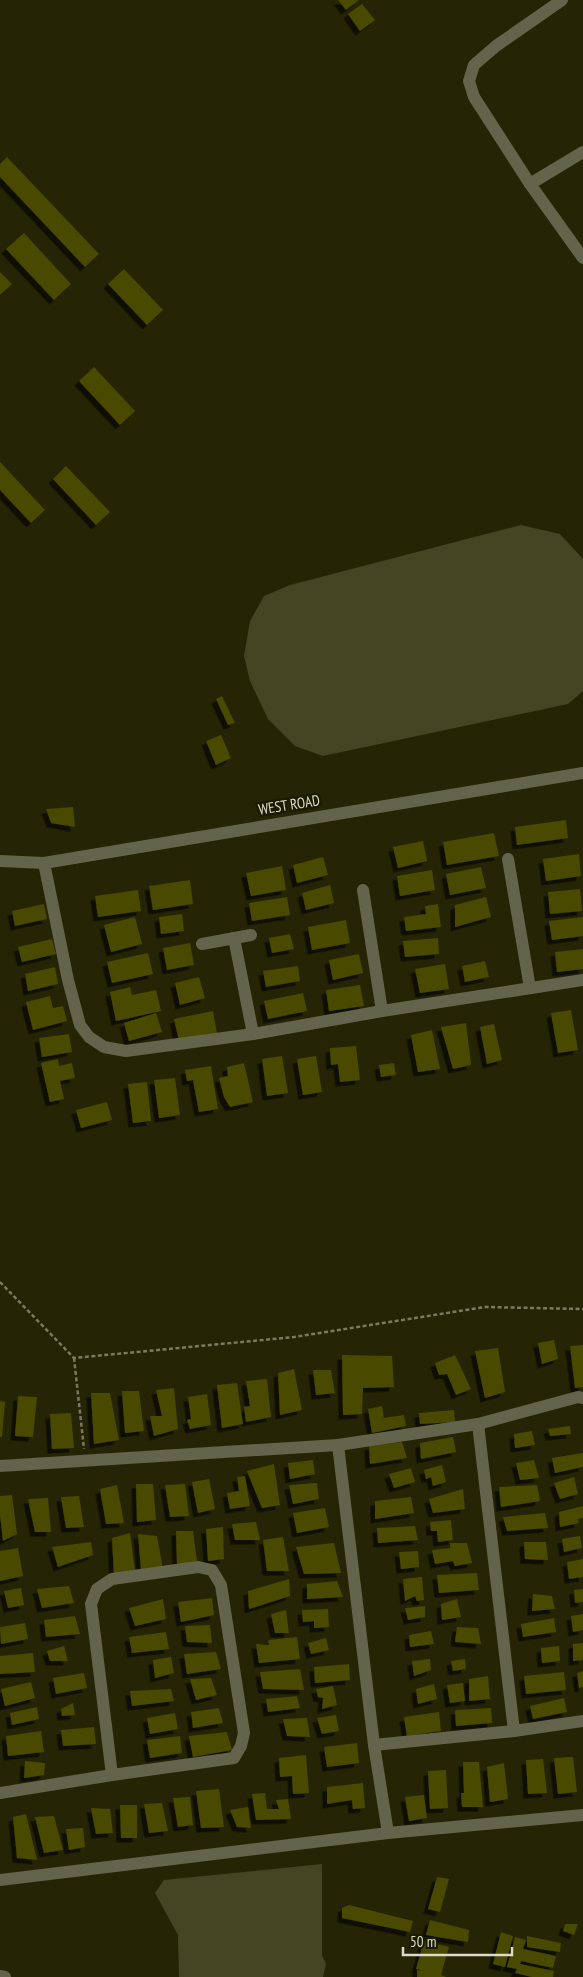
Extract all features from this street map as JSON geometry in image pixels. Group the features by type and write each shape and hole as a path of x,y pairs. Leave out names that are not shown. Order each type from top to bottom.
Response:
{"street":[{"path":"562,0 485,56 474,66 469,81 474,98 530,184 583,258"},
{"path":"530,184 583,152"},
{"name":"WEST ROAD","path":"0,861 44,862 583,773"},
{"path":"508,859 530,988"},
{"path":"44,862 68,980 80,1025 89,1037 104,1047 126,1051 253,1034 382,1010 583,980"},
{"path":"363,890 382,1010"},
{"path":"202,944 251,935"},
{"path":"234,938 253,1034"},
{"path":"0,1466 338,1445 478,1424 578,1397 583,1398"},
{"path":"478,1424 514,1731"},
{"path":"338,1445 374,1746 388,1833"},
{"path":"0,1793 234,1758 241,1746 244,1733 221,1585 212,1570 198,1567 112,1580 97,1589 91,1604 112,1775"},
{"path":"374,1746 514,1731 583,1720"},
{"path":"0,1880 388,1833 583,1815"},
{"path":"0,1976 5,1977"}],"path":[{"path":"0,1282 74,1358 85,1460"},
{"path":"74,1358 294,1337 485,1307 583,1309"}],"shaded area":[{"path":"521,525 560,534 583,559 583,691 568,704 323,756 295,746 268,719 250,681 244,656 250,621 264,596 290,585"},
{"path":"322,1864 322,1955 326,1964 323,1977 179,1977 178,1935 155,1893 164,1880"}],"building":[{"path":"338,0 359,0 346,10"},
{"path":"362,4 375,20 360,31 348,14"},
{"path":"7,157 99,254 85,267 0,177 0,164"},
{"path":"24,233 71,284 54,300 6,249"},
{"path":"124,269 163,310 147,325 108,284"},
{"path":"0,272 12,284 0,295"},
{"path":"94,367 135,411 120,425 79,381"},
{"path":"0,462 45,510 31,523 0,490"},
{"path":"66,466 110,512 96,525 53,479"},
{"path":"222,696 235,723 228,725 216,699"},
{"path":"221,735 231,758 216,765 206,741"},
{"path":"73,807 75,827 51,823 46,809"},
{"path":"566,820 568,838 517,845 515,827"},
{"path":"494,833 499,856 447,865 443,842"},
{"path":"423,841 427,861 398,868 393,847"},
{"path":"579,854 581,876 546,881 543,859"},
{"path":"323,857 328,875 297,883 293,865"},
{"path":"282,866 286,890 251,896 246,873"},
{"path":"481,867 486,888 450,895 446,874"},
{"path":"432,870 435,890 400,896 397,876"},
{"path":"190,880 193,904 153,910 149,886"},
{"path":"330,885 334,903 306,910 302,893"},
{"path":"580,889 582,911 550,914 548,892"},
{"path":"138,890 141,911 98,917 95,896"},
{"path":"287,897 290,915 252,921 249,903"},
{"path":"486,897 491,917 455,927 455,905"},
{"path":"44,904 47,919 15,926 12,911"},
{"path":"438,904 441,927 406,931 404,917 426,914 425,906"},
{"path":"182,914 184,931 161,934 159,917"},
{"path":"135,917 142,944 111,952 104,925"},
{"path":"583,917 583,936 552,940 549,921"},
{"path":"346,920 350,943 312,950 308,927"},
{"path":"290,934 294,949 272,953 269,938"},
{"path":"438,938 439,954 405,957 403,941"},
{"path":"52,939 56,954 22,962 18,947"},
{"path":"190,943 194,965 167,970 163,948"},
{"path":"583,949 583,969 557,972 555,952"},
{"path":"148,953 153,974 112,983 107,962"},
{"path":"359,954 363,973 333,980 329,960"},
{"path":"485,961 489,977 465,982 462,966"},
{"path":"445,964 449,989 420,993 415,969"},
{"path":"298,966 300,981 266,987 263,971"},
{"path":"55,967 58,984 28,991 25,974"},
{"path":"199,977 205,998 180,1005 175,983"},
{"path":"360,985 364,1006 329,1011 326,990"},
{"path":"130,987 132,995 156,990 161,1011 116,1021 110,992"},
{"path":"303,993 307,1011 268,1019 264,1001"},
{"path":"50,996 53,1008 63,1006 67,1021 33,1030 26,1002"},
{"path":"571,1010 578,1050 558,1053 551,1013"},
{"path":"213,1011 217,1033 179,1041 174,1019"},
{"path":"156,1013 162,1032 129,1041 124,1023"},
{"path":"466,1023 471,1065 453,1069 441,1027"},
{"path":"494,1024 502,1060 487,1064 480,1027"},
{"path":"432,1030 440,1069 418,1072 411,1035"},
{"path":"69,1034 72,1052 42,1057 39,1038"},
{"path":"356,1046 360,1080 340,1082 338,1064 331,1065 330,1048"},
{"path":"282,1056 288,1093 267,1096 262,1059"},
{"path":"316,1056 322,1092 303,1095 297,1059"},
{"path":"58,1059 59,1066 72,1063 75,1078 60,1081 64,1099 50,1102 41,1063"},
{"path":"244,1063 253,1102 230,1107 224,1097 219,1078 228,1076 227,1067"},
{"path":"394,1063 396,1075 381,1077 379,1065"},
{"path":"211,1066 218,1109 199,1112 193,1080 187,1081 185,1070"},
{"path":"175,1078 180,1115 159,1118 154,1080"},
{"path":"147,1082 151,1121 133,1123 128,1084"},
{"path":"107,1102 112,1120 81,1128 76,1110"},
{"path":"554,1340 558,1359 542,1364 538,1343"},
{"path":"583,1345 583,1387 575,1388 570,1346"},
{"path":"498,1348 505,1392 485,1398 475,1351"},
{"path":"342,1355 392,1356 394,1387 363,1388 362,1414 343,1415"},
{"path":"455,1355 471,1389 456,1395 447,1374 439,1375 435,1363"},
{"path":"294,1369 302,1410 280,1415 278,1373"},
{"path":"313,1370 331,1370 335,1393 316,1395"},
{"path":"267,1379 271,1417 246,1422 244,1407 250,1406 246,1381"},
{"path":"237,1383 243,1424 222,1428 217,1385"},
{"path":"174,1388 178,1429 154,1436 150,1416 162,1416 156,1390"},
{"path":"122,1391 139,1391 144,1431 125,1433"},
{"path":"91,1393 110,1393 119,1440 94,1444"},
{"path":"207,1394 211,1425 190,1429 187,1420 191,1419 188,1397"},
{"path":"18,1396 37,1397 33,1437 15,1436"},
{"path":"0,1401 5,1402 2,1437 0,1437"},
{"path":"382,1406 384,1418 404,1415 406,1426 372,1433 368,1409"},
{"path":"454,1410 455,1422 420,1424 419,1413"},
{"path":"71,1413 74,1448 52,1449 50,1414"},
{"path":"570,1426 571,1434 550,1436 548,1429"},
{"path":"532,1431 535,1445 515,1448 514,1434"},
{"path":"453,1437 456,1452 421,1459 420,1443"},
{"path":"402,1442 407,1458 370,1464 369,1446"},
{"path":"583,1453 583,1467 555,1473 552,1458"},
{"path":"313,1460 315,1474 290,1479 288,1463"},
{"path":"534,1460 539,1478 520,1480 516,1463"},
{"path":"274,1464 280,1505 262,1508 247,1471"},
{"path":"442,1465 446,1482 433,1486 431,1477 426,1479 424,1470"},
{"path":"411,1468 415,1482 394,1488 389,1474"},
{"path":"245,1476 250,1506 230,1509 227,1493 239,1491 237,1477"},
{"path":"574,1477 578,1494 560,1499 554,1483"},
{"path":"209,1479 215,1509 198,1513 192,1482"},
{"path":"317,1483 319,1499 293,1504 289,1485"},
{"path":"136,1484 153,1484 156,1520 137,1522"},
{"path":"185,1484 189,1516 170,1517 165,1485"},
{"path":"117,1485 124,1523 106,1524 100,1489"},
{"path":"537,1485 540,1501 501,1507 499,1487"},
{"path":"463,1489 465,1509 433,1513 429,1499"},
{"path":"12,1495 17,1534 3,1541 0,1496"},
{"path":"79,1496 84,1527 66,1528 61,1497"},
{"path":"411,1497 414,1513 375,1519 375,1501"},
{"path":"48,1498 51,1532 35,1532 28,1499"},
{"path":"583,1506 583,1518 578,1519 579,1523 560,1527 559,1512"},
{"path":"325,1508 329,1527 297,1533 293,1513"},
{"path":"545,1513 548,1528 507,1531 503,1517"},
{"path":"451,1520 453,1540 438,1542 437,1531 431,1531 430,1522"},
{"path":"256,1522 260,1540 235,1540 232,1524"},
{"path":"415,1526 418,1540 378,1543 377,1528"},
{"path":"223,1527 224,1559 208,1561 206,1529"},
{"path":"176,1531 193,1531 197,1561 177,1565"},
{"path":"130,1533 135,1570 114,1576 112,1538"},
{"path":"138,1534 157,1536 163,1569 141,1570"},
{"path":"580,1536 582,1548 564,1552 562,1539"},
{"path":"283,1537 289,1571 267,1571 263,1540"},
{"path":"91,1542 93,1555 58,1567 52,1547"},
{"path":"524,1542 546,1542 548,1560 525,1559"},
{"path":"334,1543 341,1573 304,1574 296,1547"},
{"path":"450,1543 467,1543 472,1563 455,1566 453,1561 435,1564 432,1550 450,1548"},
{"path":"18,1548 23,1576 0,1581 0,1551"},
{"path":"418,1551 419,1567 401,1569 399,1552"},
{"path":"583,1559 583,1577 569,1579 567,1562"},
{"path":"477,1573 479,1590 439,1593 437,1575"},
{"path":"422,1577 424,1600 417,1601 415,1596 405,1601 403,1579"},
{"path":"289,1579 290,1596 249,1609 248,1591"},
{"path":"337,1581 343,1597 307,1599 307,1584"},
{"path":"69,1586 74,1603 42,1608 37,1589"},
{"path":"21,1588 24,1605 8,1608 4,1591"},
{"path":"583,1589 583,1602 575,1603 574,1590"},
{"path":"533,1594 552,1596 555,1609 532,1611"},
{"path":"212,1598 214,1615 181,1622 178,1602"},
{"path":"163,1599 166,1619 135,1626 129,1608"},
{"path":"457,1599 461,1617 442,1620 441,1604"},
{"path":"425,1606 425,1617 408,1620 405,1608"},
{"path":"328,1609 329,1627 314,1628 314,1621 303,1622 302,1610"},
{"path":"286,1610 289,1633 275,1633 271,1614"},
{"path":"583,1614 583,1630 573,1632 571,1616"},
{"path":"75,1616 80,1634 46,1637 44,1620"},
{"path":"554,1618 556,1632 523,1637 521,1624"},
{"path":"25,1623 28,1639 1,1644 0,1627"},
{"path":"210,1625 212,1643 187,1642 185,1626"},
{"path":"457,1627 478,1628 481,1644 455,1642"},
{"path":"431,1631 434,1644 410,1647 409,1635"},
{"path":"166,1632 169,1649 132,1653 129,1637"},
{"path":"297,1637 300,1659 259,1663 256,1644 269,1645 268,1640"},
{"path":"326,1638 329,1650 311,1654 308,1643"},
{"path":"583,1643 583,1660 573,1661 573,1644"},
{"path":"64,1646 68,1661 50,1661 47,1651"},
{"path":"559,1646 560,1661 542,1663 541,1648"},
{"path":"216,1652 221,1669 187,1674 184,1654"},
{"path":"33,1653 35,1672 0,1674 0,1656"},
{"path":"171,1657 174,1673 155,1678 153,1660"},
{"path":"430,1659 431,1670 414,1676 412,1661"},
{"path":"465,1659 466,1669 453,1671 451,1661"},
{"path":"349,1664 350,1680 315,1683 314,1667"},
{"path":"300,1669 304,1690 263,1689 260,1672"},
{"path":"583,1671 583,1687 579,1688 577,1673"},
{"path":"564,1672 566,1690 526,1694 524,1676"},
{"path":"84,1673 87,1688 56,1694 53,1678"},
{"path":"488,1676 490,1699 469,1701 469,1679"},
{"path":"211,1678 217,1695 196,1700 190,1679"},
{"path":"31,1682 35,1698 5,1706 1,1689"},
{"path":"463,1683 465,1701 450,1703 447,1685"},
{"path":"434,1684 437,1699 418,1704 416,1689"},
{"path":"333,1686 337,1705 322,1709 323,1698 318,1697 316,1689"},
{"path":"171,1689 174,1701 132,1706 130,1691"},
{"path":"297,1696 300,1708 268,1712 266,1699"},
{"path":"564,1698 567,1712 533,1719 530,1706"},
{"path":"73,1703 75,1715 62,1716 61,1709"},
{"path":"37,1707 39,1719 12,1725 10,1713"},
{"path":"219,1708 223,1723 193,1728 191,1712"},
{"path":"491,1708 492,1723 456,1726 455,1710"},
{"path":"439,1712 441,1731 407,1736 404,1717"},
{"path":"175,1713 178,1729 150,1734 147,1718"},
{"path":"336,1715 339,1731 322,1734 317,1718"},
{"path":"307,1718 310,1737 287,1736 283,1719"},
{"path":"94,1727 96,1744 63,1746 61,1730"},
{"path":"41,1731 44,1752 8,1756 6,1736"},
{"path":"227,1732 232,1750 193,1757 189,1736"},
{"path":"180,1736 182,1753 150,1758 147,1740"},
{"path":"357,1743 359,1763 327,1767 324,1747"},
{"path":"306,1755 309,1793 293,1794 292,1776 280,1777 279,1758"},
{"path":"573,1757 577,1792 558,1794 554,1758"},
{"path":"543,1759 547,1793 528,1794 526,1760"},
{"path":"25,1761 45,1763 44,1775 24,1778"},
{"path":"463,1762 479,1762 483,1807 462,1807 461,1793 464,1793"},
{"path":"504,1763 508,1799 490,1802 487,1767"},
{"path":"446,1770 448,1808 430,1809 428,1771"},
{"path":"363,1783 365,1808 353,1809 352,1800 327,1804 327,1787"},
{"path":"219,1789 224,1827 201,1828 196,1791"},
{"path":"265,1793 267,1809 279,1809 276,1800 288,1799 291,1819 256,1820 252,1794"},
{"path":"424,1795 427,1818 409,1821 405,1797"},
{"path":"190,1797 193,1825 178,1827 173,1798"},
{"path":"162,1803 168,1831 149,1833 144,1804"},
{"path":"120,1805 137,1805 137,1838 121,1838"},
{"path":"248,1807 251,1828 237,1827 230,1810"},
{"path":"91,1808 110,1809 113,1833 96,1834"},
{"path":"26,1814 37,1860 17,1858 13,1817"},
{"path":"54,1816 63,1850 44,1853 35,1817"},
{"path":"83,1828 85,1847 69,1850 66,1829"},
{"path":"437,1877 449,1879 440,1912 428,1909"},
{"path":"349,1905 413,1921 410,1932 342,1918 342,1908"},
{"path":"430,1920 469,1930 468,1942 426,1935"},
{"path":"565,1924 578,1924 574,1935 563,1931"},
{"path":"501,1932 513,1936 505,1967 493,1964"},
{"path":"527,1936 561,1943 560,1952 527,1947"},
{"path":"515,1937 526,1940 523,1949 556,1956 553,1968 521,1961 520,1964 554,1971 553,1977 532,1977 515,1973 517,1969 507,1967"},
{"path":"424,1941 449,1947 441,1975 446,1977 417,1977 417,1970 425,1971 416,1969"}]}
